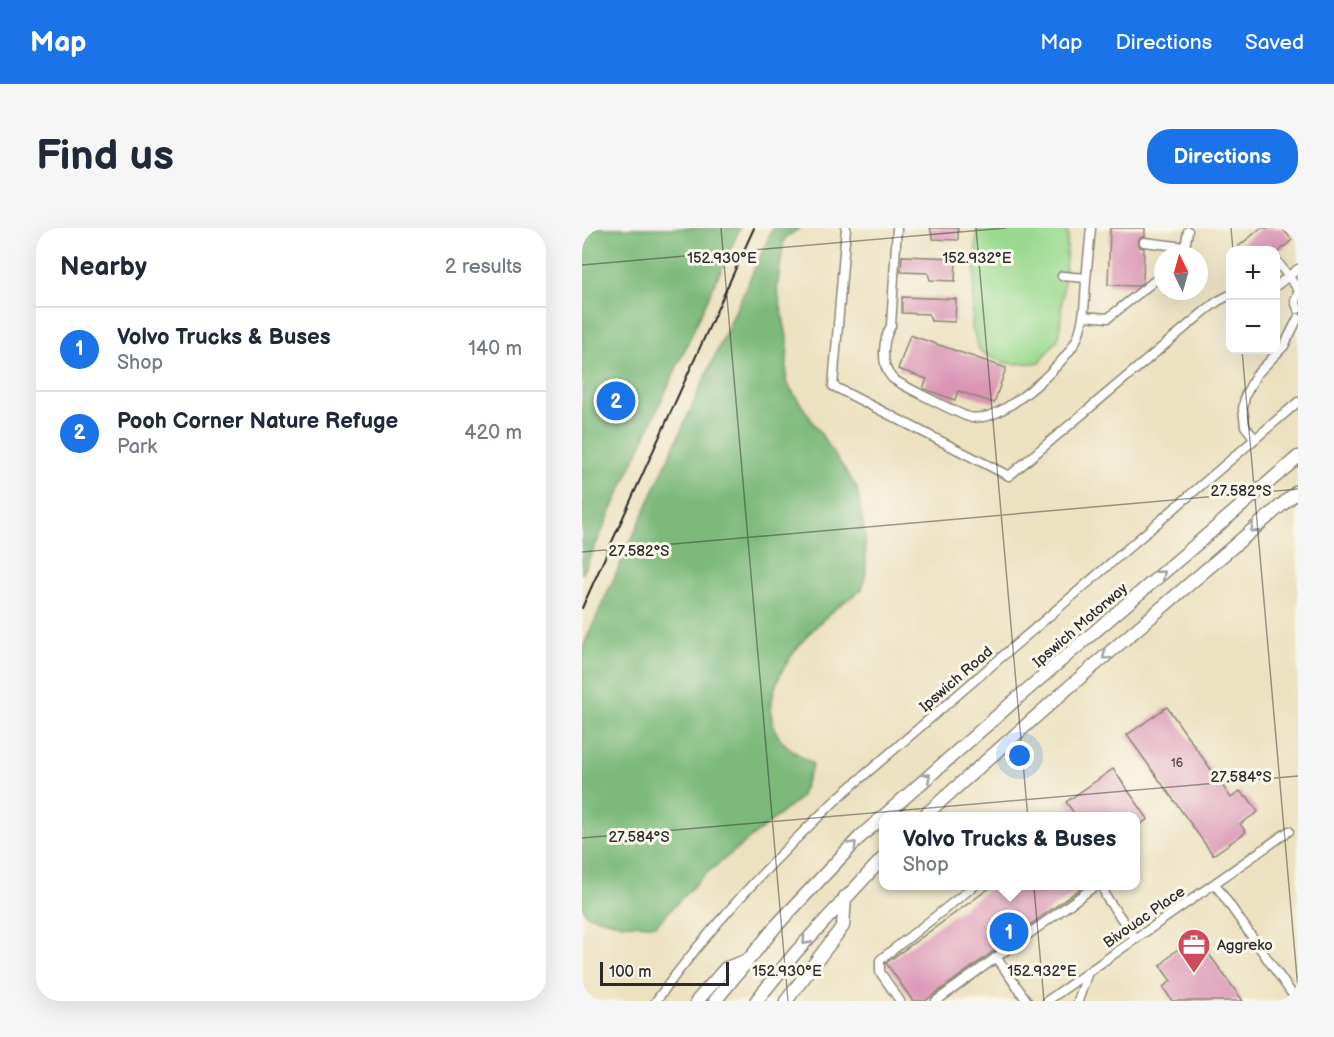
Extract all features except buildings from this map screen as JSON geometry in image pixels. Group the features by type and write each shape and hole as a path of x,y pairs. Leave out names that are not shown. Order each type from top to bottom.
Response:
{"highway":[{"name":"Ipswich Motorway","path":"889,812 1298,457"},
{"path":"928,812 1068,688 1298,491"},
{"name":"Ipswich Motorway","path":"715,1001 747,960 823,875 879,822"},
{"path":"756,1001 845,897 879,862"},
{"path":"786,1001 843,926 845,897"},
{"path":"697,1001 726,968 747,960"}],"street":[{"path":"846,228 833,386 1009,476 1206,310 1226,297"},
{"path":"897,228 891,326 886,334 884,349 886,363 892,378 970,417 986,417 999,413 1066,357 1078,338 1083,316 1091,228"},
{"path":"1184,246 1188,231"},
{"path":"1144,242 1161,246"},
{"path":"1280,266 1298,291 1295,302 1298,309"},
{"path":"1280,282 1298,268"},
{"path":"1062,276 1086,278 1086,280"},
{"path":"1083,316 1108,318 1154,281"},
{"path":"1255,439 1245,426 1243,409 1245,396 1256,375 1284,346 1298,318"},
{"name":"Ipswich Road","path":"656,1001 727,911 798,836 840,796 1298,402"},
{"name":"Bivouac Place","path":"1047,1001 1289,831"},
{"path":"1215,884 1297,1001"},
{"path":"900,1001 879,972 880,960 968,890"},
{"path":"936,1001 1088,890"},
{"path":"1104,890 1106,897 1136,939"},
{"path":"996,957 1028,1001"},
{"path":"1078,1001 1088,972"}],"green space":[{"path":"582,228 740,228 582,575"},
{"path":"773,228 800,228 784,239 777,288 788,342 786,382 857,488 865,536 866,572 862,590 846,600 812,631 783,670 774,690 771,711 778,736 797,754 813,764 800,798 701,878 656,925 623,924 587,915 582,906 582,649"},
{"path":"977,228 1066,228 1068,235 1059,337 1040,362 1008,363 980,351 972,327"}],"railway":[{"path":"582,608 754,228"}],"place":[{"name":"Pooh Corner Nature Refuge","path":"616,401"},
{"name":"Volvo Trucks & Buses","path":"1009,932"},
{"name":"Aggreko","path":"1194,974"}]}
